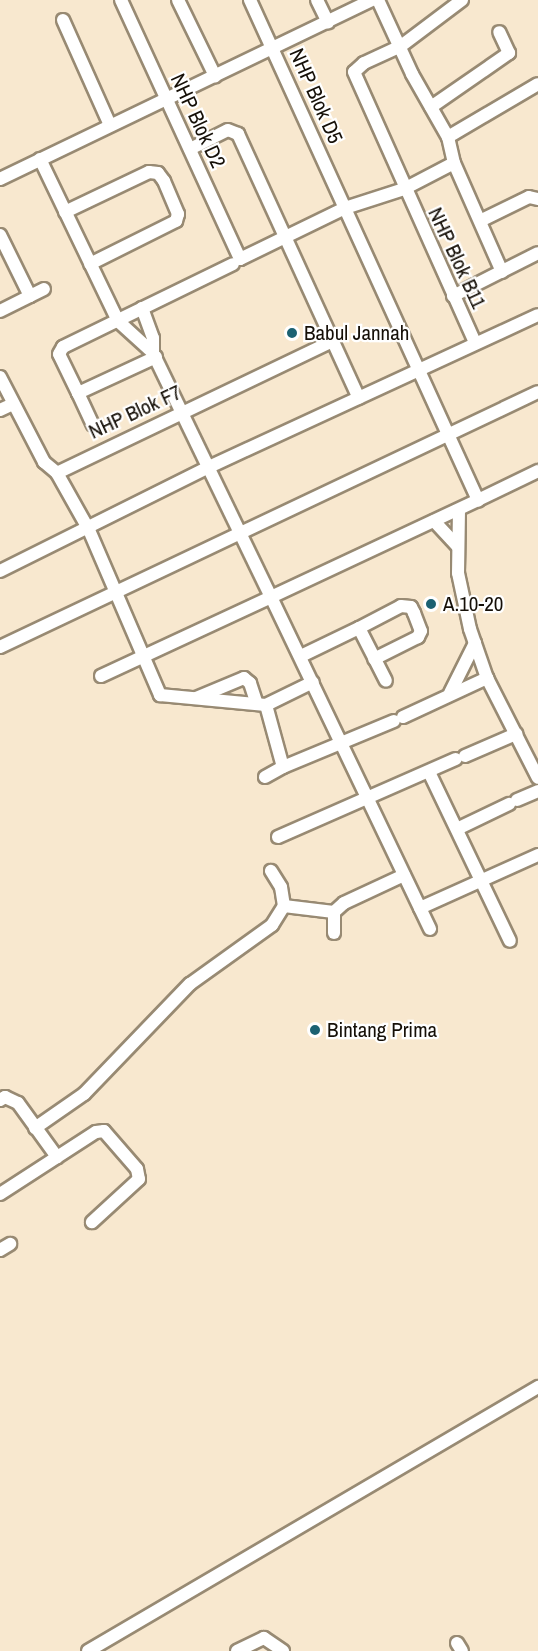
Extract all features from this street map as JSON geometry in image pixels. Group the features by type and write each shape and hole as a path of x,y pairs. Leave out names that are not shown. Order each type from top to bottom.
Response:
{"street":[{"name":"NHP Blok D2","path":"121,0 190,149 236,261"},
{"path":"178,0 215,76"},
{"name":"NHP Blok D5","path":"250,0 274,48 345,208"},
{"name":"NHP Blok D5","path":"317,0 328,23"},
{"path":"0,179 372,0"},
{"path":"378,0 448,137 454,163 482,220 502,272"},
{"path":"400,46 462,0"},
{"path":"63,20 110,125"},
{"path":"431,107 509,53 499,32"},
{"name":"NHP Blok B11","path":"400,46 358,67 354,72 404,189 475,343"},
{"path":"448,137 538,84"},
{"path":"190,149 228,130 238,135 359,398"},
{"path":"40,159 118,321 155,355 184,411 238,534 301,656 430,929"},
{"path":"93,425 60,360 59,351 345,208 404,189 454,163"},
{"path":"65,212 149,172 158,173 164,181 178,214 176,221 90,264"},
{"path":"482,220 537,199"},
{"path":"345,208 478,500"},
{"path":"0,235 30,296"},
{"path":"453,296 538,253"},
{"path":"0,311 44,289"},
{"path":"142,308 155,345 155,355"},
{"path":"0,571 89,530 209,468 538,315"},
{"name":"NHP Blok F7","path":"57,473 334,340"},
{"path":"78,393 155,355"},
{"path":"0,377 44,462 57,473 89,530 160,695 194,700 261,704 313,682"},
{"path":"0,647 538,392"},
{"path":"0,410 13,404"},
{"path":"101,676 538,471"},
{"path":"459,510 458,573 475,643 487,678 538,778"},
{"path":"434,521 457,546"},
{"path":"301,656 401,606 411,607 421,631 418,637 374,659"},
{"path":"359,628 386,681"},
{"path":"450,693 475,643"},
{"path":"194,700 239,677 250,682 261,704 283,767"},
{"path":"265,777 283,767 343,744 487,678"},
{"path":"278,837 516,734"},
{"path":"429,772 510,941"},
{"path":"457,829 538,790"},
{"path":"420,908 538,855"},
{"path":"35,1128 84,1094 177,996 264,933 284,906 281,887 271,871"},
{"path":"334,933 334,912 344,903 404,875"},
{"path":"284,906 334,912"},
{"path":"0,1100 12,1098 57,1157"},
{"path":"0,1194 57,1157 104,1131 137,1169 137,1182 92,1222"},
{"path":"88,1651 538,1387"},
{"path":"237,1651 264,1638 284,1651"}],"place":[{"name":"Babul Jannah","path":"292,333"},
{"name":"A.10-20","path":"431,604"},
{"name":"Bintang Prima","path":"315,1030"}]}
